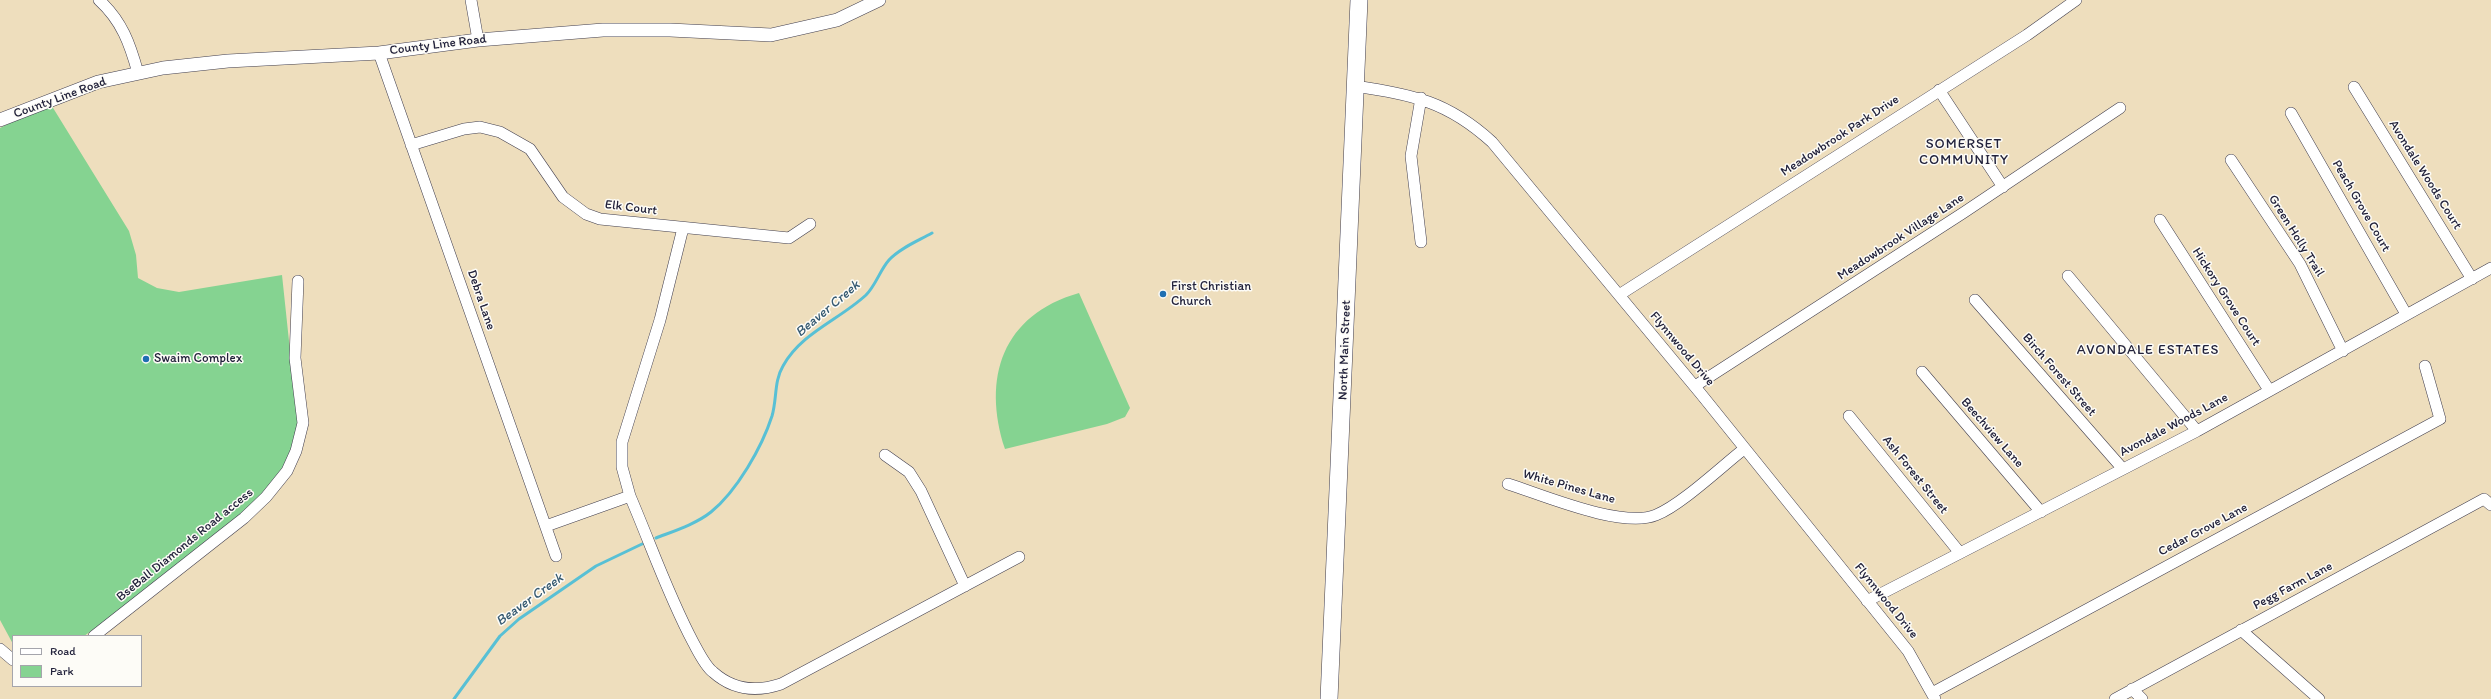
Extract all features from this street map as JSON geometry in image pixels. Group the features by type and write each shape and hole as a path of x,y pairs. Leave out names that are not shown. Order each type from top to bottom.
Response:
{"main road":[{"name":"North Main Street","path":"1329,699 1359,0"}],"street":[{"path":"99,0 112,12 124,29 138,73"},
{"path":"471,0 478,40"},
{"name":"County Line Road","path":"0,120 64,93 98,82 138,73 228,60 379,52 478,40 603,30 670,30 771,35 837,20 879,0"},
{"name":"Meadowbrook Park Drive","path":"1619,295 2027,35 2076,0"},
{"name":"Debra Lane","path":"379,52 556,556"},
{"name":"Flynnwood Drive","path":"1355,86 1421,98 1462,117 1492,142 1695,386 1744,449 1908,651 1933,696"},
{"name":"Avondale Woods Court","path":"2354,87 2472,279"},
{"path":"1939,90 2003,187"},
{"path":"1421,98 1411,156 1421,242"},
{"name":"Meadowbrook Village Lane","path":"1695,386 2003,187 2120,108"},
{"name":"Peach Grove Court","path":"2291,113 2406,314"},
{"name":"Elk Court","path":"411,145 464,129 480,127 500,132 530,149 563,197 586,214 600,219 790,238 810,224"},
{"name":"Green Holly Trail","path":"2231,160 2300,264 2343,351"},
{"name":"Hickory Grove Court","path":"2160,220 2269,390"},
{"path":"683,228 660,320 622,442 622,467 630,496 679,615 697,650 712,672 732,685 752,689 766,689 781,684 1019,557"},
{"name":"Avondale Woods Lane","path":"1867,601 2041,512 2122,468 2197,431 2491,268"},
{"path":"2068,276 2197,431"},
{"name":"BseBall Diamonds Road access","path":"95,635 244,518 266,497 287,471 296,451 303,423 295,358 298,281"},
{"name":"Birch Forest Street","path":"1975,300 2122,468"},
{"name":"Cedar Grove Lane","path":"1933,696 2440,419 2426,366"},
{"name":"Beechview Lane","path":"1922,372 2041,512"},
{"name":"Ash Forest Street","path":"1849,416 1960,553"},
{"name":"White Pines Lane","path":"1508,484 1595,512 1642,518 1667,510 1744,449"},
{"path":"885,455 909,472 921,491 965,586"},
{"path":"546,526 630,496"},
{"name":"Pegg Farm Lane","path":"2115,699 2242,630 2488,502"},
{"path":"2242,630 2319,699"},
{"path":"0,649 12,659"},
{"path":"2132,689 2142,699"}],"green space":[{"name":"Swaim Complex","path":"50,103 129,231 136,255 138,278 157,288 179,292 282,275 298,426 290,461 264,496 144,594 85,635 12,635 12,642 0,620 0,128"},
{"path":"1079,293 1130,408 1125,417 1107,424 1005,449 998,423 996,398 998,374 1004,353 1016,333 1032,317 1053,303"}],"waterway":[{"name":"Beaver Creek","path":"656,538 699,520 721,503 748,468 762,441 772,416 778,378 783,366 791,354 810,336 866,295 873,287 886,264 893,256 904,248 932,233"},
{"name":"Beaver Creek","path":"454,699 500,636 519,619 596,566 642,544"}],"place":[{"name":"First Christian Church","path":"1163,294"},
{"name":"Swaim Complex","path":"146,359"}],"district":[{"name":"SOMERSET COMMUNITY","path":"1964,152"},
{"name":"AVONDALE ESTATES","path":"2148,350"}]}
